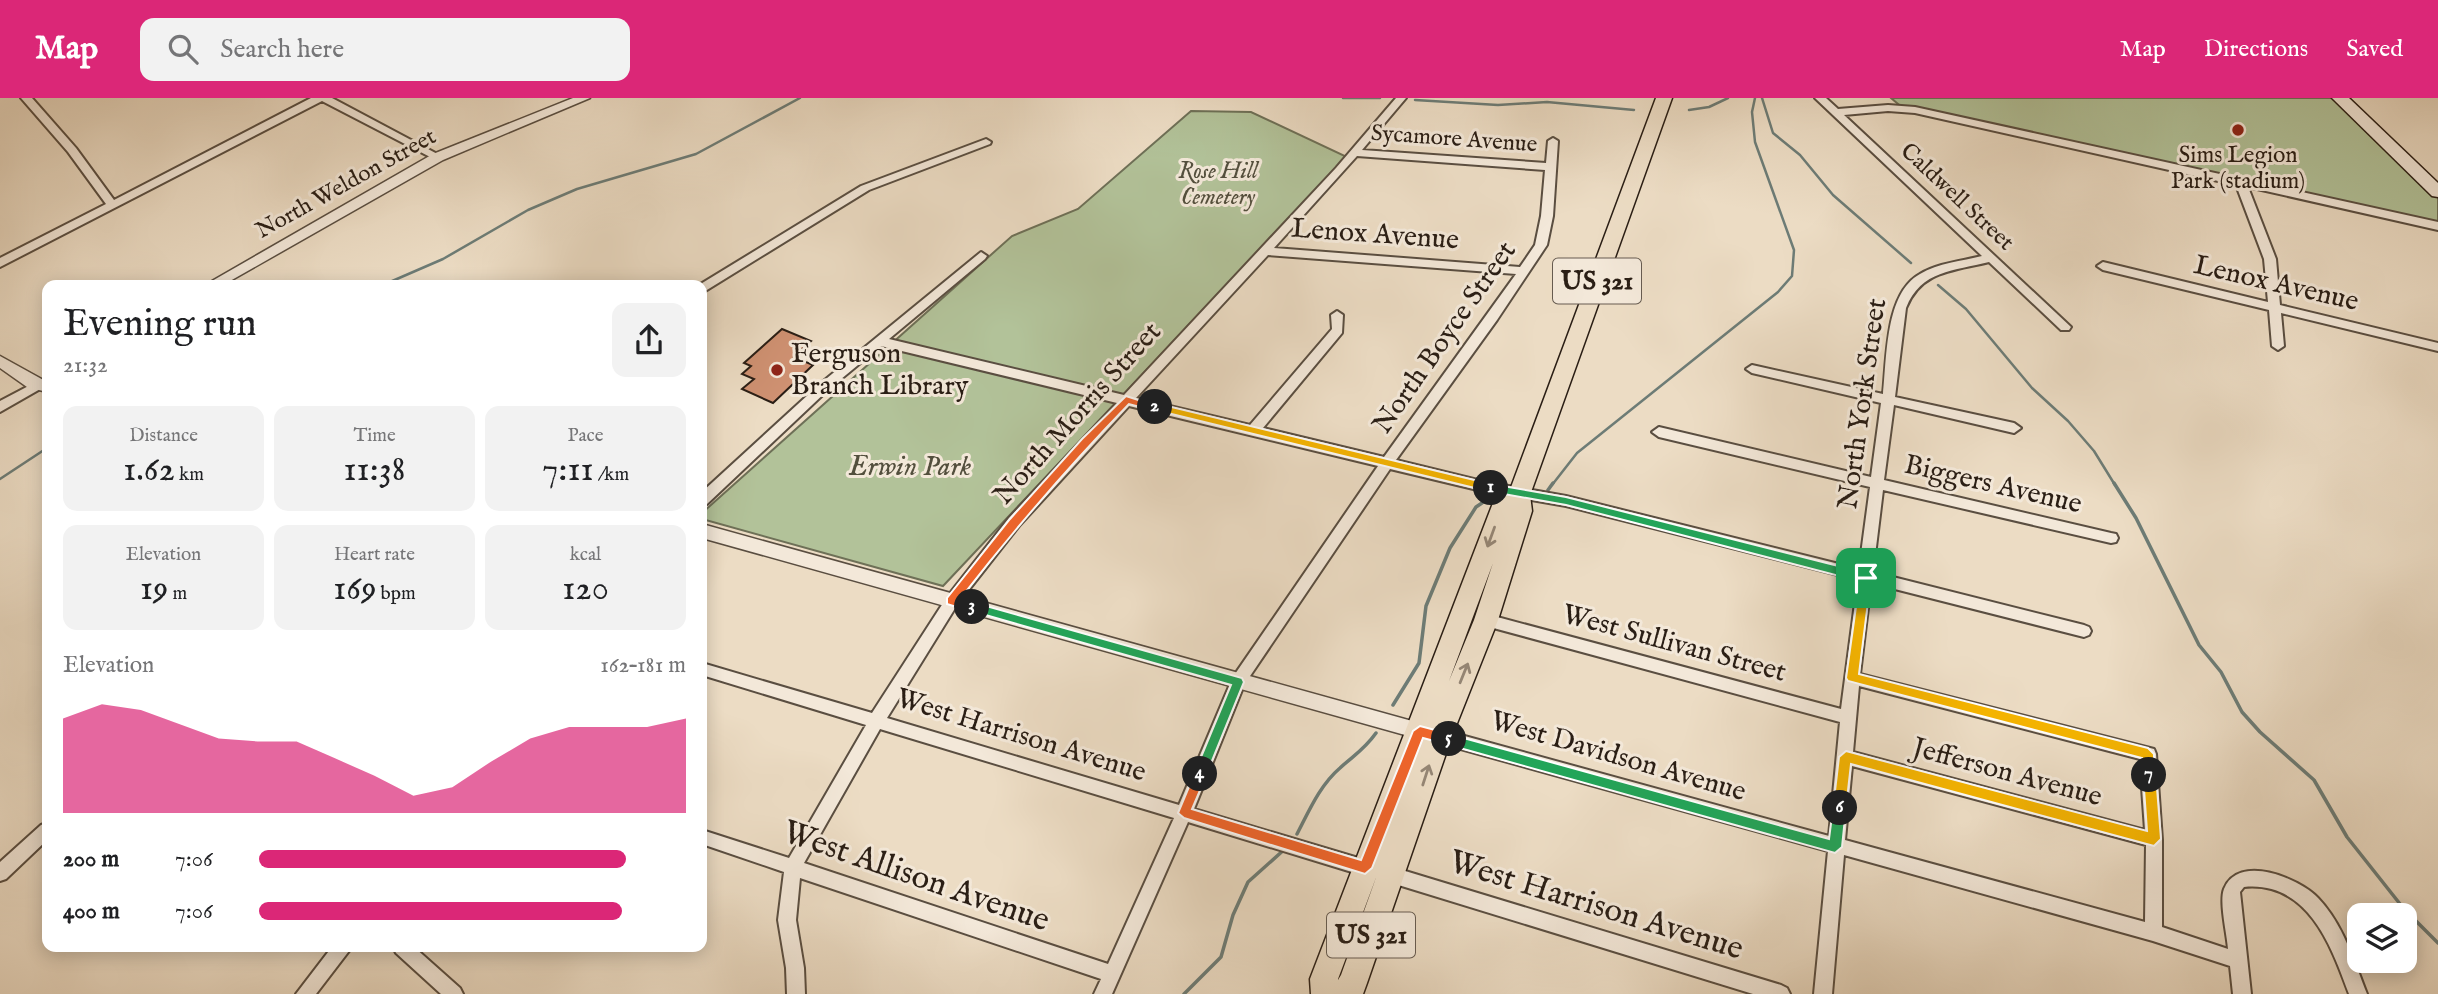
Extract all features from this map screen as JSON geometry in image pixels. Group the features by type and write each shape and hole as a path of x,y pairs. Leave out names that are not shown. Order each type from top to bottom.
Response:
{"main road":[{"name":"US 321","path":"1325,994 1324,979 1365,868 1486,620 1521,511 1519,495 1664,98"},
{"path":"2340,98 2438,192"},
{"name":"US 321","path":"1346,994 1353,983 1392,875 1429,734 1504,503 1519,495"}],"street":[{"path":"26,98 72,150 111,205"},
{"path":"0,263 322,98 438,157"},
{"name":"North Weldon Street","path":"221,280 438,157 584,98"},
{"name":"North Morris Street","path":"796,994 795,968 787,920 793,867 876,721 952,601 1014,522 1356,153 1401,98"},
{"name":"Caldwell Street","path":"1820,98 2065,327"},
{"path":"1836,113 1888,107 1915,110 2438,226"},
{"name":"North Boyce Street","path":"1103,994 1184,813 1238,682 1387,463 1523,271 1544,236 1553,141"},
{"path":"707,286 865,188 986,142"},
{"name":"Sycamore Avenue","path":"1356,153 1550,167"},
{"path":"2241,184 2270,259 2278,346"},
{"name":"Lenox Avenue","path":"1264,251 1523,271"},
{"path":"707,495 825,386 981,256"},
{"name":"North York Street","path":"1823,994 1852,678 1899,308 1910,284 1936,271 1991,258"},
{"name":"Lenox Avenue","path":"2103,266 2438,347"},
{"path":"1253,430 1338,330 1337,315"},
{"path":"880,341 1519,495 1566,501 2084,631"},
{"path":"0,361 42,383"},
{"path":"1752,369 2014,428"},
{"path":"0,407 42,385"},
{"name":"Biggers Avenue","path":"1659,432 2111,538"},
{"name":"West Davidson Avenue","path":"707,532 1238,682 2153,933 2237,960"},
{"name":"West Sullivan Street","path":"1486,620 1850,718"},
{"name":"West Harrison Avenue","path":"707,670 1365,868"},
{"path":"1852,678 2148,754 2154,839 2153,933"},
{"name":"Jefferson Avenue","path":"1846,757 2154,839"},
{"path":"0,873 42,835"},
{"name":"West Allison Avenue","path":"707,839 1112,974"},
{"name":"West Harrison Avenue","path":"1392,875 1782,994"},
{"path":"2242,994 2231,894 2234,884 2241,879 2263,879 2285,885 2301,894 2327,919 2358,994"},
{"path":"305,994 339,952"},
{"path":"408,952 454,994"}],"green space":[{"path":"1891,98 2340,98 2438,192 2438,226 1904,109"},
{"name":"Erwin Park","path":"1191,111 1251,112 1347,157 943,586 707,520 707,509 1012,236 1078,209"}],"building":[{"name":"Ferguson Branch Library","path":"782,329 811,341 794,357 813,365 773,403 742,389 754,379 742,374 751,366 744,363"}],"waterway":[{"path":"395,280 443,259 528,210 577,189 696,154 800,98"},
{"path":"1343,98 1380,98"},
{"path":"1689,110 1709,107 1728,98"},
{"path":"1552,485 1577,453 1778,292 1792,276 1794,250 1755,142 1752,112 1755,98"},
{"path":"1762,98 1773,133 1800,155 1833,195 1911,263"},
{"path":"1415,100 1498,105 1547,102 1634,110"},
{"path":"1938,285 1966,309 2032,388 2068,421 2094,451 2115,485"},
{"path":"0,479 42,451"},
{"path":"1548,490 1553,483"},
{"path":"2114,483 2136,518 2199,645 2221,672 2242,712 2260,732 2314,780 2347,837 2404,909 2438,943"},
{"path":"1393,705 1419,663 1426,606 1450,548 1476,507 1482,503"},
{"path":"1297,834 1327,782 1376,733"},
{"path":"1184,994 1221,957 1233,915 1248,882 1286,848"}],"place":[{"name":"Sims Legion Park (stadium)","path":"2238,130"},
{"name":"Ferguson Branch Library","path":"777,370"}],"route":[{"path":"1126,400 1519,495 1566,501 1866,578 1852,678 2148,754 2154,839 1846,757 1835,847 1420,731 1365,868 1290,843 1184,813 1238,682 952,601 1014,522 1126,400"}],"park label":[{"name":"Rose Hill Cemetery","path":"1218,184"}]}
